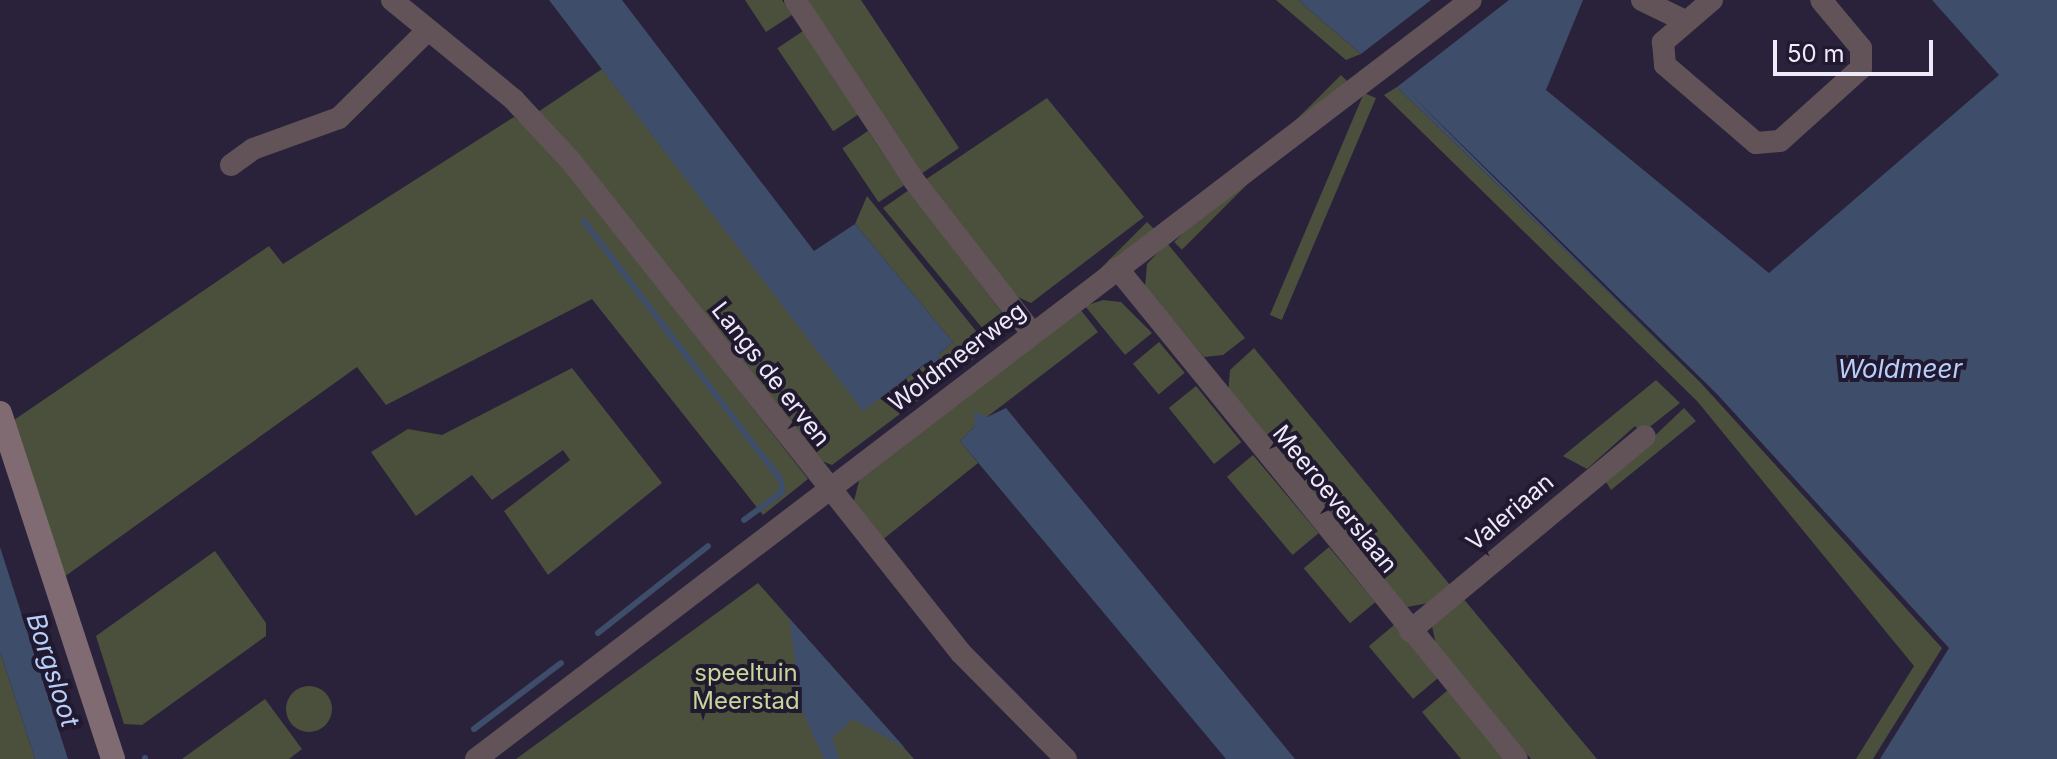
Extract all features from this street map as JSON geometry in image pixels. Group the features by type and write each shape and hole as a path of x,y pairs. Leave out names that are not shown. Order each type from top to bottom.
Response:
{"main road":[{"path":"0,413 113,759"}],"street":[{"name":"Langs de erven","path":"392,0 426,32 514,100 570,160 961,653 1066,759"},
{"path":"795,0 915,182 1032,333"},
{"name":"Woldmeerweg","path":"476,759 828,487 1471,0"},
{"path":"1642,0 1681,19"},
{"path":"1712,0 1681,19 1663,42 1665,65 1756,143 1780,141 1861,68 1861,48 1821,0"},
{"path":"231,165 253,149 339,118 426,32"},
{"name":"Meeroeverslaan","path":"1117,268 1517,759"},
{"name":"Valeriaan","path":"1410,631 1645,436"}],"green space":[{"path":"745,0 782,0 792,15 766,32"},
{"path":"806,0 861,0 959,148 921,174"},
{"path":"1276,0 1298,0 1361,54 1346,60"},
{"path":"803,31 859,114 833,131 777,48"},
{"path":"602,69 863,410 927,363 942,366 938,355 953,342 855,224 867,196 989,347 832,465 819,460 535,114"},
{"path":"1341,75 1349,83 1182,250 1174,242"},
{"path":"1397,87 1701,383 1943,648 1873,759 1856,759 1914,666 1697,401 1384,95"},
{"path":"1364,93 1376,98 1282,320 1270,315"},
{"path":"1047,98 1144,217 1031,303 1013,295 925,180"},
{"path":"514,117 549,147 808,479 763,515 592,299 386,405 357,367 64,577 14,420 269,246 283,264"},
{"path":"868,131 904,185 879,202 842,148"},
{"path":"909,190 1004,315 1007,322 988,335 883,208"},
{"path":"1147,222 1155,230 1083,302 1075,294"},
{"path":"1167,243 1245,338 1223,355 1204,357 1145,287 1147,264"},
{"path":"1103,300 1121,302 1152,333 1125,355 1085,306"},
{"path":"1080,309 1098,332 975,426 960,441 978,463 881,541 853,505 860,477"},
{"path":"1159,342 1185,373 1159,394 1133,364"},
{"path":"1254,348 1450,585 1429,603 1407,607 1228,395 1230,370"},
{"path":"572,368 662,483 548,575 504,511 570,460 563,450 492,500 472,475 416,516 371,452 408,429 442,435"},
{"path":"1656,380 1680,403 1642,433 1635,426 1587,469 1563,456"},
{"path":"1196,386 1241,442 1214,464 1169,408"},
{"path":"1684,408 1696,421 1611,490 1606,482"},
{"path":"1253,455 1319,533 1293,555 1227,477"},
{"path":"1329,547 1375,602 1350,623 1304,568"},
{"path":"215,551 266,623 266,636 142,725 124,724 96,636"},
{"name":"speeltuin Meerstad","path":"758,583 914,759 516,759"},
{"path":"1462,597 1597,759 1531,759 1436,645 1432,626"},
{"path":"1394,625 1438,678 1413,699 1369,646"},
{"path":"0,652 35,759 0,759"},
{"path":"309,686 325,693 332,709 325,725 309,732 293,725 286,709 293,693"},
{"path":"1448,690 1506,759 1461,759 1422,712"},
{"path":"265,699 302,749 289,759 182,759"}],"water":[{"path":"549,0 622,0 814,251 855,224 953,342 939,354 941,369 926,363 863,411"},
{"path":"1298,0 1431,0 1361,54"},
{"name":"Woldmeer","path":"1509,0 1583,0 1546,90 1769,273 1999,75 1932,0 2057,0 2057,759 1873,759 1942,648 1701,383 1397,87"},
{"path":"1006,408 1295,759 1226,759 960,441 975,426 974,412 987,417"},
{"path":"0,547 68,759 35,759 0,652"},
{"path":"789,618 905,748 853,719 832,738 839,759 824,759 802,710"}],"pier":[{"path":"1405,89 1717,394 1949,648 1880,759 1873,759 1942,648 1701,383"}],"waterway":[{"path":"584,221 781,481 782,492 744,520"},
{"path":"598,633 708,546"},
{"path":"474,729 561,663"}],"water label":[{"name":"Borgsloot","path":"53,670"}]}
